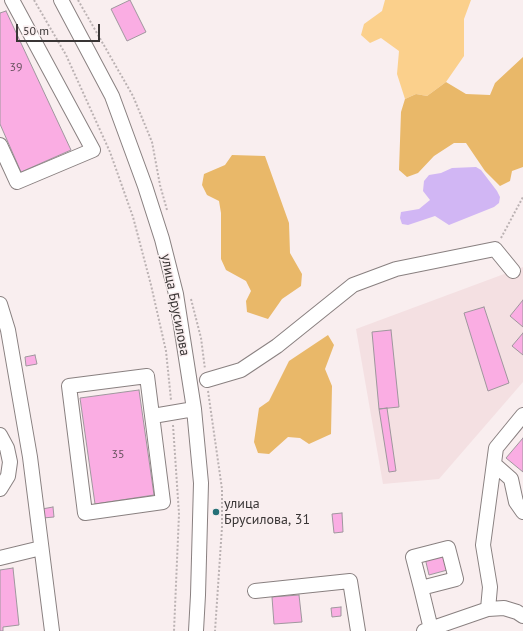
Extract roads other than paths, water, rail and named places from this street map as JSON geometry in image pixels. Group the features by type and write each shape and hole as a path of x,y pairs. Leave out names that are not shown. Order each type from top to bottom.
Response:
{"street":[{"path":"0,145 17,182 93,150 12,0"},
{"name":"улица Брусилова","path":"61,0 112,96 145,186 162,239 176,294 194,409 201,483 196,631"},
{"path":"206,380 241,370 271,350 353,285 396,269 495,249 513,271"},
{"path":"0,304 30,457 52,631"},
{"path":"147,376 153,416 163,502 85,512 69,386 147,376"},
{"path":"153,416 194,409"},
{"path":"488,609 490,587 484,545 496,448 523,415"},
{"path":"0,435 8,448 10,462 8,476 0,489"},
{"path":"10,462 30,457"},
{"path":"494,464 512,479 516,502 523,512"},
{"path":"0,558 42,548"},
{"path":"255,591 350,581 358,631"},
{"path":"421,588 427,630 488,609 504,608 517,612 523,616"}],"place":[{"name":"улица Брусилова, 31","path":"216,512"}]}
